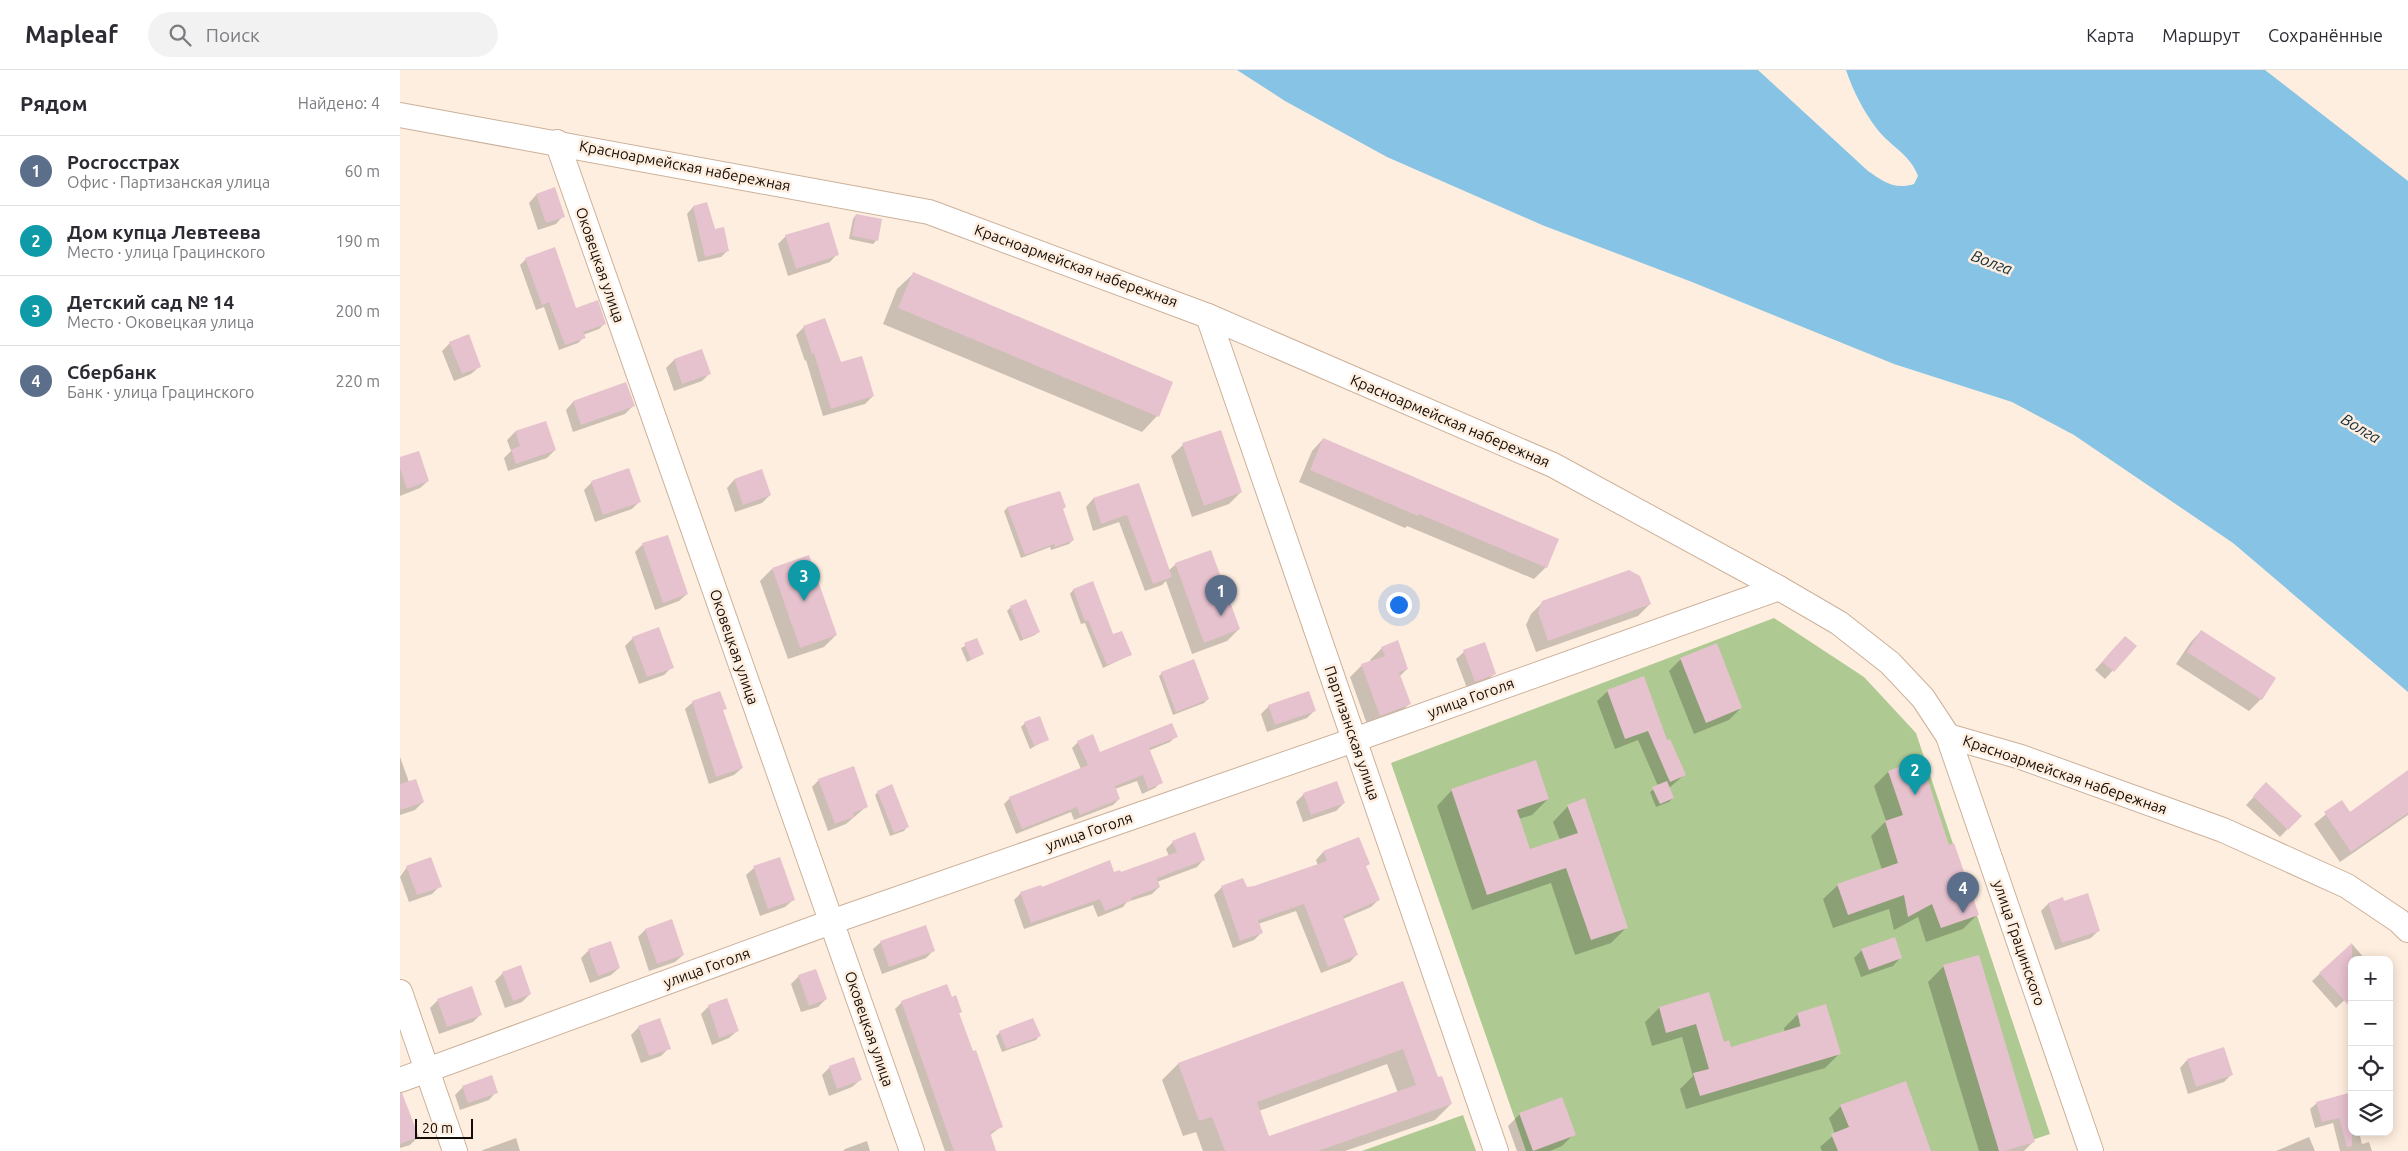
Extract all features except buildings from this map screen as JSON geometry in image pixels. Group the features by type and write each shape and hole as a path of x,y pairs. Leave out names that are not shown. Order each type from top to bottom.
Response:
{"street":[{"name":"Красноармейская набережная","path":"400,114 929,212 1208,316 1553,465 1780,588 1839,624 1890,663 1923,698 1948,736 2021,757 2223,830 2347,886 2399,921 2408,930"},
{"name":"Оковецкая улица","path":"557,142 912,1151"},
{"name":"Партизанская улица","path":"1208,316 1496,1151"},
{"name":"улица Гоголя","path":"400,1080 831,922 1354,740 1780,588"},
{"name":"улица Грацинского","path":"1948,736 2091,1151"},
{"path":"400,992 455,1151"}],"green space":[{"path":"1774,618 1864,677 1916,733 2050,1134 1999,1151 1526,1151 1391,763"},
{"path":"1463,1115 1476,1151 1362,1151"}],"water":[{"name":"Волга","path":"1237,70 1758,70 1868,171 1890,184 1907,186 1914,184 1918,176 1915,168 1882,135 1872,122 1859,101 1846,70 2265,70 2408,181 2408,692 2233,543 2074,435 2012,402 1894,364 1692,282 1542,225 1387,157 1285,101"}],"place":[{"name":"Детский сад № 14","path":"804,601"},
{"name":"Росгосстрах","path":"1221,616"},
{"name":"Дом купца Левтеева","path":"1915,795"},
{"name":"Сбербанк","path":"1963,913"}]}
